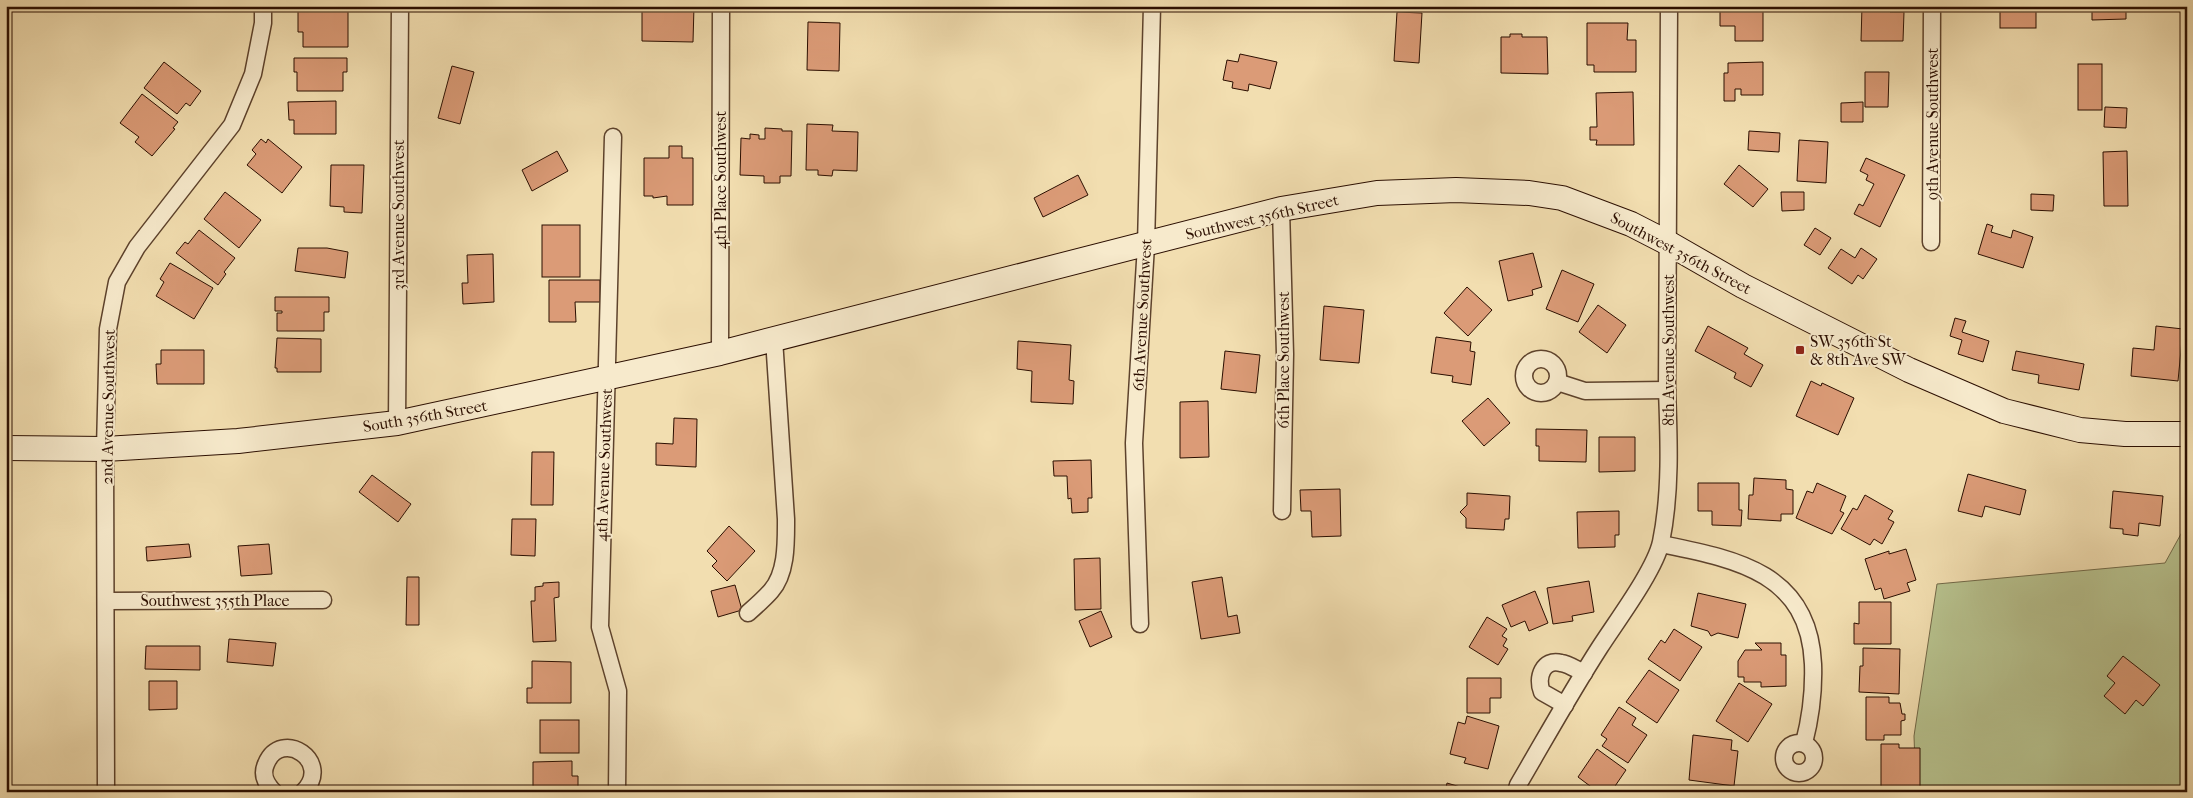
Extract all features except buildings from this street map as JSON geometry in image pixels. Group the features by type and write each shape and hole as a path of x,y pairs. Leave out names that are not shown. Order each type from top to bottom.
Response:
{"main road":[{"name":"Southwest 356th Street","path":"835,324 1281,209 1377,193 1456,190 1529,193 1562,198 1631,224 1743,286 1909,370 2004,411 2080,430 2125,434 2187,434"},
{"name":"South 356th Street","path":"6,448 105,449 238,442 397,423 607,379 835,324"}],"street":[{"name":"2nd Avenue Southwest","path":"106,792 107,601 105,449 108,329 117,282 138,247 232,125 252,74 263,23 263,6"},
{"name":"3rd Avenue Southwest","path":"397,423 400,6"},
{"name":"4th Place Southwest","path":"720,353 721,6"},
{"name":"6th Avenue Southwest","path":"1140,624 1134,443 1146,245 1152,6"},
{"name":"8th Avenue Southwest","path":"1516,792 1518,785 1565,704 1638,587 1661,544 1667,488 1669,6"},
{"name":"9th Avenue Southwest","path":"1931,242 1932,6"},
{"name":"4th Avenue Southwest","path":"613,137 600,627 618,691 618,792"},
{"name":"6th Place Southwest","path":"1281,209 1285,354 1282,511"},
{"path":"748,613 775,585 782,568 785,549 786,519 774,339"},
{"path":"1557,382 1585,392 1667,390"},
{"path":"1661,544 1708,553 1733,561 1775,583 1796,603 1809,633 1813,657 1811,716 1804,743"},
{"name":"Southwest 355th Place","path":"107,601 323,600"},
{"path":"1565,704 1542,692 1539,680 1540,673 1549,664 1555,662 1584,673"},
{"path":"274,792 268,786 264,777 264,767 268,759 275,752 284,748 294,748 302,752 309,759 312,768 312,777 308,786 302,792"}],"green space":[{"path":"2187,523 2187,792 1916,792 1914,736 1937,584 2165,563"}],"place":[{"name":"SW 356th St & 8th Ave SW","path":"1800,350"}]}
